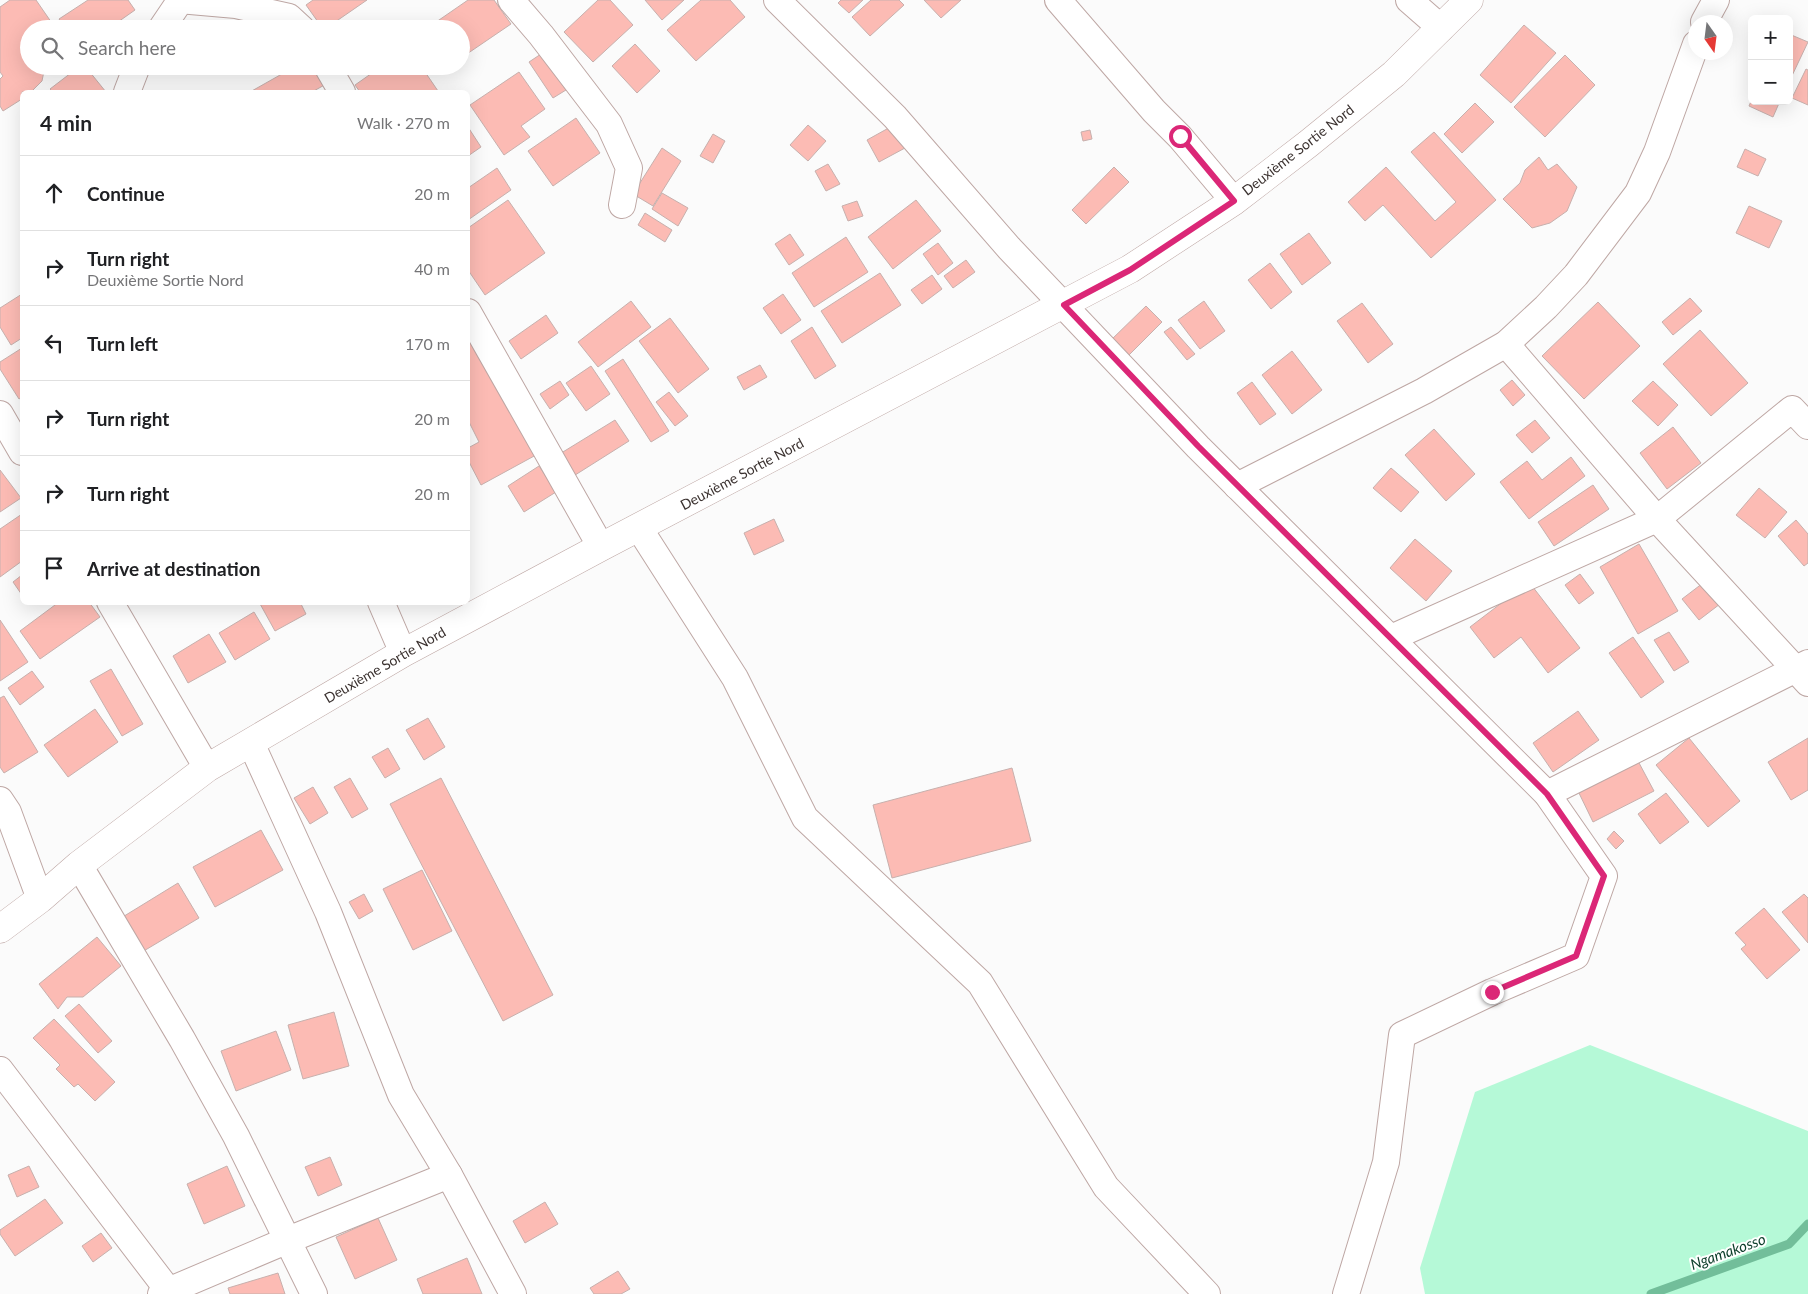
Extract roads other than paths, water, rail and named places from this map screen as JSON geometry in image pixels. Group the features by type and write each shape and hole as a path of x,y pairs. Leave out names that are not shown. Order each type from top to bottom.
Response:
{"main road":[{"name":"Deuxième Sortie Nord","path":"0,929 40,899 79,865 207,768 403,653 1130,270 1234,201 1308,144 1394,74 1469,0"}],"street":[{"path":"511,0 609,124 629,168 622,205"},
{"path":"778,0 895,117 1009,248 1191,440 1547,794 1604,876 1576,956 1492,992 1402,1035 1386,1162 1346,1294"},
{"path":"1058,0 1154,112 1180,136 1234,201"},
{"path":"1409,0 1440,28"},
{"path":"1708,15 1716,0"},
{"path":"167,20 180,1 236,5 289,17 292,20"},
{"path":"1237,486 1424,391 1506,344 1546,307 1576,275 1638,193 1657,152 1690,60"},
{"path":"128,90 134,75"},
{"path":"332,75 341,90"},
{"path":"470,316 601,547"},
{"path":"1506,344 1657,519 1804,672 1547,794"},
{"path":"1391,638 1657,519 1792,409 1808,426"},
{"path":"0,414 20,449"},
{"path":"639,528 735,678 805,818 980,983 1106,1187 1207,1294"},
{"path":"112,605 207,768"},
{"path":"382,605 403,653"},
{"path":"250,743 328,912 401,1095 449,1175 513,1294"},
{"path":"0,800 8,812 40,899"},
{"path":"79,865 182,1039 232,1128 314,1294"},
{"path":"0,1070 165,1292 449,1175"}],"waterway":[{"name":"Ngamakosso","path":"1651,1294 1789,1244 1808,1224"}]}
